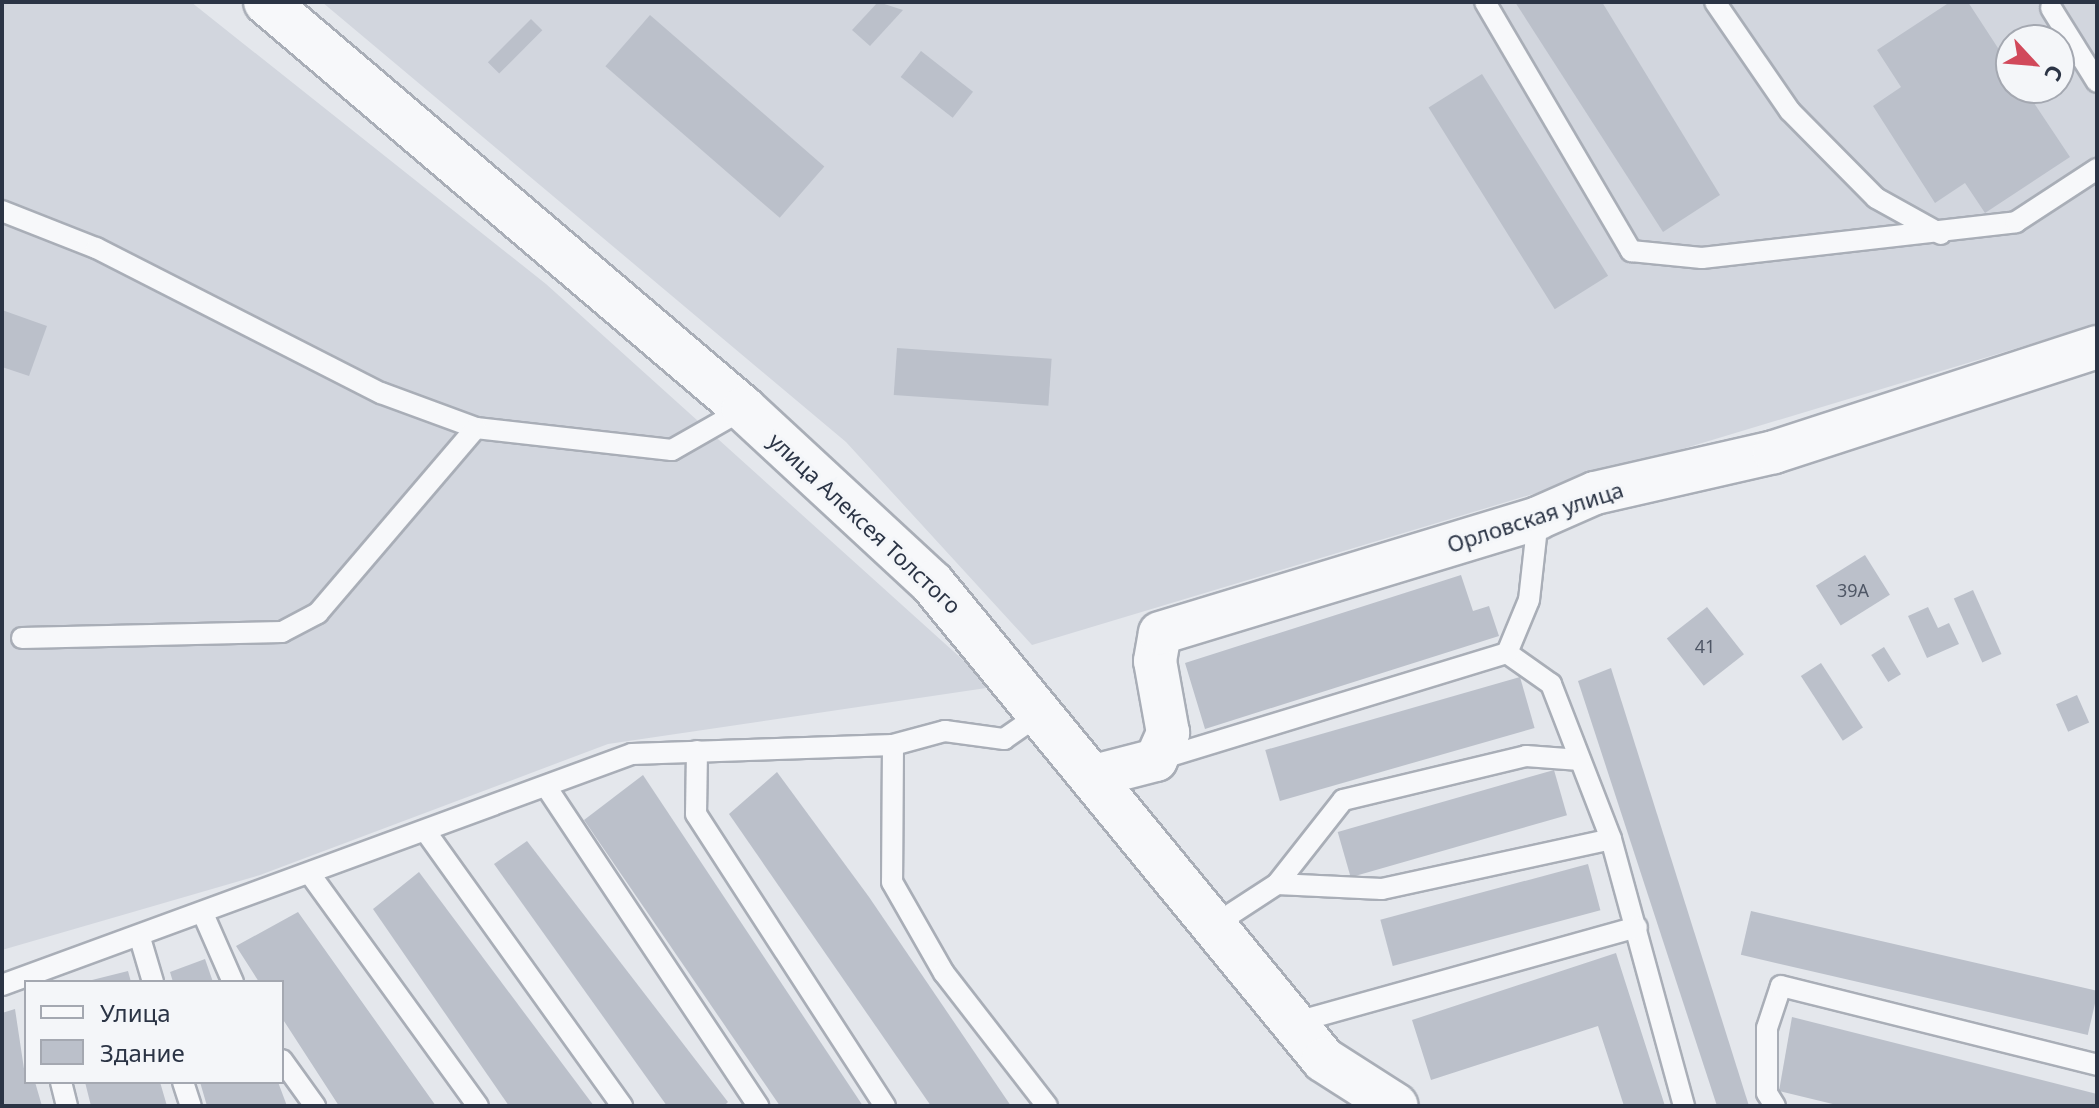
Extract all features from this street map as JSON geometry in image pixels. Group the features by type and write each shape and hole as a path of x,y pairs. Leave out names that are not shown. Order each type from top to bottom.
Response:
{"street":[{"name":"улица Алексея Толстого","path":"266,2 744,409 932,583 1094,776 1211,927 1324,1060 1382,1103"},
{"name":"Орловская улица","path":"1156,760 1168,733 1155,661 1160,633 1538,518 1595,493 1774,452 2097,347"},
{"path":"1094,776 1156,760"}],"lane":[{"path":"1485,2 1631,251 1702,258 1941,234 2016,222 2097,169"},
{"path":"1715,2 1790,111 1876,198 1941,234"},
{"path":"2051,8 2097,82"},
{"path":"2,211 96,248 381,393 476,428 672,450 744,409"},
{"path":"22,638 282,632 326,603 476,428"},
{"path":"1507,653 1529,600 1538,518"},
{"path":"1156,760 1507,653"},
{"path":"1507,653 1551,684 1611,839 1684,1106"},
{"path":"2,985 32,978 204,916 632,754 893,745 945,731 1004,739 1040,714"},
{"path":"893,745 892,882 944,973 1047,1106"},
{"path":"697,751 696,814 885,1106"},
{"path":"1211,927 1277,884 1343,800 1526,756 1580,760"},
{"path":"547,788 758,1106"},
{"path":"426,832 622,1106"},
{"path":"1277,884 1382,889 1611,839"},
{"path":"310,874 478,1106"},
{"path":"204,916 232,980"},
{"path":"1293,1023 1637,927"},
{"path":"140,938 152,980"},
{"path":"1775,1106 1767,1093 1767,1028 1781,986 2097,1065"},
{"path":"284,1063 315,1106"},
{"path":"62,1084 67,1106"},
{"path":"184,1084 191,1106"}],"shaded area":[{"path":"2,2 191,2 546,284 993,687 608,744 260,875 2,950"},
{"path":"322,2 2097,2 2097,324 1032,645 846,442"}],"building":[{"path":"878,2 903,10 870,46 852,30"},
{"path":"1515,2 1602,2 1720,195 1663,232"},
{"path":"1950,2 1968,2 1995,43 1995,104 2035,104 2070,157 1985,213 1965,183 1935,203 1873,106 1901,87 1877,50"},
{"path":"650,15 824,167 780,218 605,66"},
{"path":"531,19 542,30 499,73 488,62"},
{"path":"921,51 973,92 953,118 901,77"},
{"path":"1482,74 1608,276 1555,309 1429,107"},
{"path":"2,310 47,326 29,376 2,367"},
{"path":"897,348 1052,359 1048,406 894,395"},
{"path":"1865,555 1890,595 1841,626 1816,586"},
{"path":"1461,575 1473,611 1489,606 1499,636 1205,729 1185,663"},
{"path":"1973,590 2001,654 1982,662 1954,599"},
{"path":"1707,607 1744,654 1704,686 1667,638"},
{"path":"1928,607 1938,628 1949,623 1959,644 1927,658 1908,616"},
{"path":"1884,647 1901,674 1888,682 1871,655"},
{"path":"1821,663 1863,728 1843,741 1801,676"},
{"path":"1611,668 1749,1106 1717,1106 1578,681"},
{"path":"1520,677 1535,728 1280,801 1265,750"},
{"path":"2077,695 2089,722 2068,732 2056,704"},
{"path":"1554,770 1567,815 1351,877 1338,832"},
{"path":"777,772 869,897 1011,1106 931,1106 729,814"},
{"path":"643,775 863,1106 780,1106 584,820"},
{"path":"527,841 728,1102 724,1106 667,1106 494,864"},
{"path":"1588,864 1600,910 1393,966 1380,920"},
{"path":"419,872 594,1106 509,1106 373,909"},
{"path":"1751,911 2097,991 2088,1035 1741,955"},
{"path":"298,912 436,1106 339,1106 284,1021 284,980 258,980 236,946"},
{"path":"1616,953 1665,1106 1624,1106 1598,1026 1431,1080 1412,1020"},
{"path":"205,959 212,980 172,980 170,972"},
{"path":"128,971 130,980 92,980"},
{"path":"15,1009 24,1084 36,1084 42,1106 2,1106 2,1013"},
{"path":"1792,1017 2097,1094 2097,1106 1841,1106 1779,1091"},
{"path":"86,1084 161,1084 167,1106 91,1106"},
{"path":"201,1084 279,1084 287,1106 207,1106"}]}
